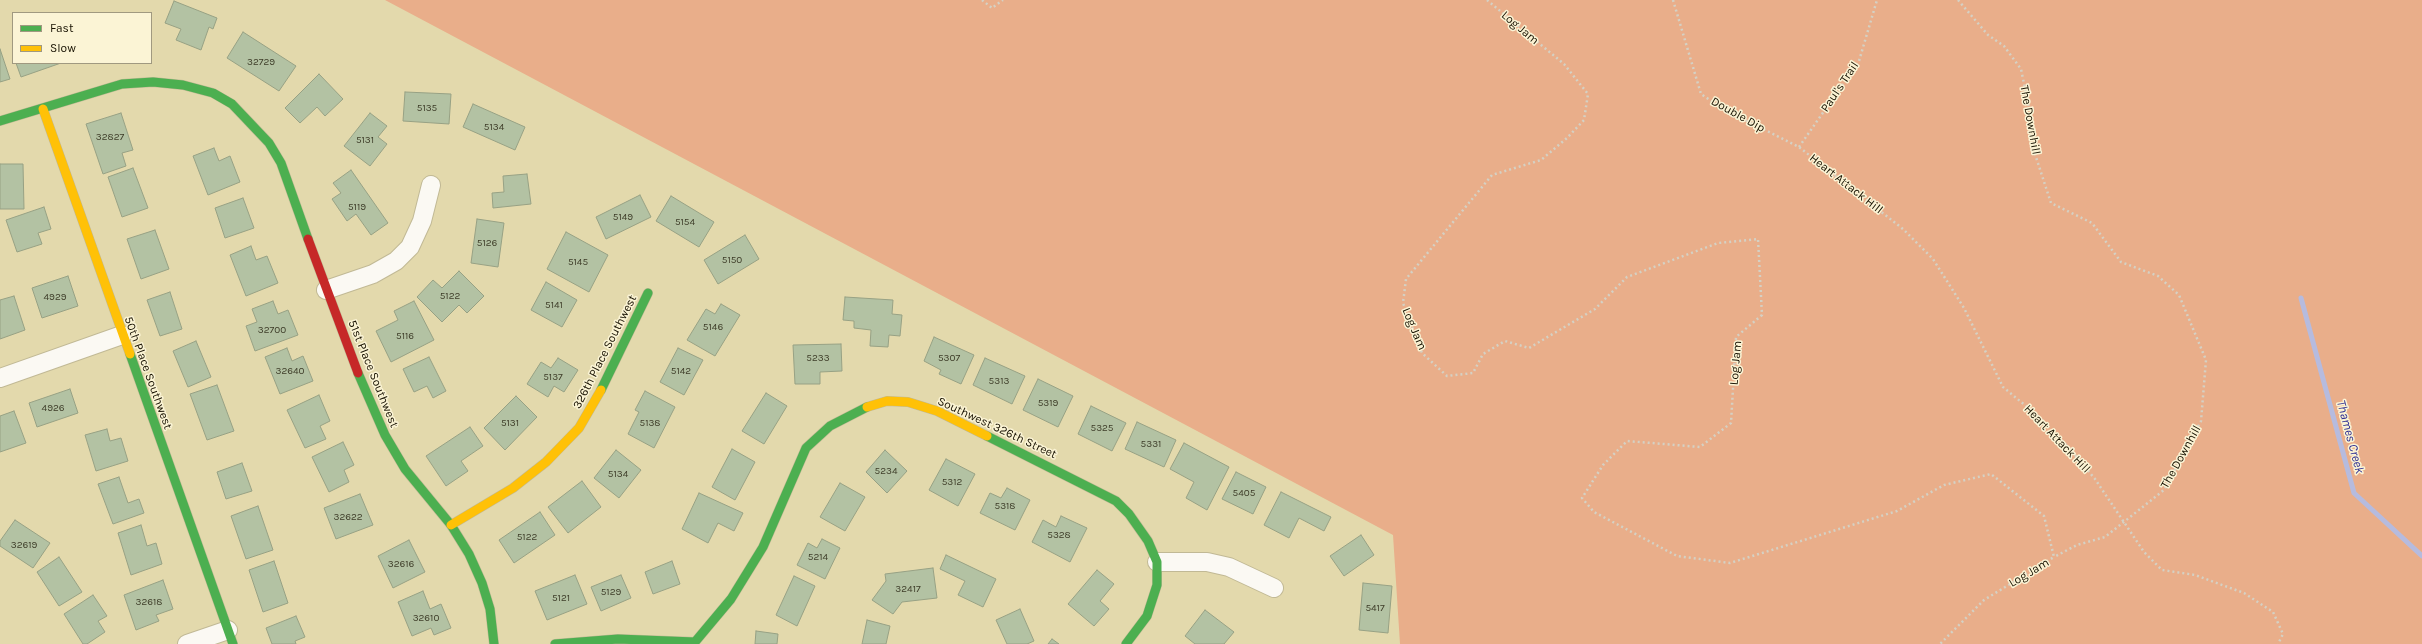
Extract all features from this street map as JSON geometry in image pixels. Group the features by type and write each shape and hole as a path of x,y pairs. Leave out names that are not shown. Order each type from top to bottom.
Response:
{"street":[{"name":"51st Place Southwest","path":"0,121 122,84 153,82 183,85 213,93 232,104 269,143 280,163 326,290 370,404 385,435 405,469 451,525 469,554 482,582 490,609 494,644"},
{"name":"50th Place Southwest","path":"43,109 230,637"},
{"path":"326,290 373,274 396,261 406,252 410,247 422,221 431,184"},
{"name":"326th Place Southwest","path":"451,525 513,488 546,462 579,428 596,402 648,293"},
{"path":"0,378 122,335"},
{"name":"Southwest 326th Street","path":"554,644 618,639 696,643 731,599 763,547 806,448 830,426 853,413 887,401 908,402 937,411 1095,489 1116,501 1129,514 1148,541 1157,562"},
{"path":"1126,644 1147,616 1154,601 1157,585 1157,562 1207,562 1229,567 1274,588"},
{"path":"187,644 230,637"}],"path":[{"path":"982,0 992,8 1003,0"},
{"name":"Log Jam","path":"1487,0 1564,64 1588,94 1584,120 1567,138 1541,160 1492,175 1406,279 1403,303 1422,353 1447,376 1473,373 1483,354 1505,341 1529,348 1595,309 1627,277 1718,244 1758,239 1762,315 1736,337 1731,423 1700,447 1627,441 1603,465 1582,498 1594,512 1677,556 1730,563 1897,511 1944,486 1991,474 2044,516 2054,557 1984,600 1940,644"},
{"name":"Double Dip","path":"1673,0 1700,94 1723,109 1799,146"},
{"name":"Paul's Trail","path":"1799,146 1859,61 1877,0"},
{"name":"The Downhill","path":"1958,0 1988,35 2004,46 2021,69 2029,108 2032,144 2051,203 2092,223 2121,262 2158,276 2179,295 2206,360 2201,421 2164,490 2105,537 2077,545 2054,557"},
{"name":"Heart Attack Hill","path":"1799,146 1904,229 1933,259 1964,308 2003,387 2038,416 2070,449 2095,479 2144,552 2162,570 2195,575 2237,591 2273,612 2282,634 2278,644"}],"shaded area":[{"path":"385,0 2422,0 2422,644 1400,644 1393,535"}],"building":[{"path":"174,1 217,18 213,29 209,27 201,50 176,40 181,29 165,23"},
{"path":"243,32 296,66 279,91 227,58"},
{"path":"0,49 10,79 0,82"},
{"path":"16,64 58,64 21,77"},
{"path":"319,74 343,99 325,116 317,107 300,123 285,108"},
{"path":"405,92 451,94 449,124 403,121"},
{"path":"473,104 525,127 515,150 463,127"},
{"path":"121,113 133,150 122,153 126,166 103,174 86,124"},
{"path":"370,113 387,126 378,137 387,144 370,166 344,146"},
{"path":"214,148 219,161 230,156 240,182 208,195 193,156"},
{"path":"0,164 23,164 24,209 0,209"},
{"path":"133,168 148,208 122,217 108,177"},
{"path":"351,170 388,223 371,235 356,214 347,221 332,199 341,193 333,183"},
{"path":"527,174 531,204 493,208 492,193 504,192 503,176"},
{"path":"640,195 651,217 606,239 596,217"},
{"path":"671,196 714,222 699,247 656,221"},
{"path":"243,198 254,228 225,238 215,208"},
{"path":"44,207 51,229 38,233 42,244 17,252 6,220"},
{"path":"477,219 504,223 498,267 471,263"},
{"path":"155,230 169,269 141,279 127,239"},
{"path":"566,232 608,255 589,292 547,269"},
{"path":"745,235 759,259 718,284 704,260"},
{"path":"251,246 256,260 267,256 278,283 246,296 230,255"},
{"path":"459,271 484,296 467,313 459,305 442,322 417,297 433,280 442,288"},
{"path":"68,276 78,306 42,318 32,288"},
{"path":"546,282 577,300 562,327 531,310"},
{"path":"170,292 182,329 160,336 147,300"},
{"path":"14,296 25,330 0,339 0,300"},
{"path":"845,297 893,300 892,314 902,315 900,336 889,335 888,347 870,346 871,330 854,328 854,321 843,320"},
{"path":"273,301 278,314 288,310 298,335 255,351 246,326 257,322 252,309"},
{"path":"414,301 434,340 391,362 376,331 398,320 394,311"},
{"path":"721,304 740,315 715,356 687,340 706,309 715,314"},
{"path":"934,337 974,355 961,384 939,374 941,370 924,361"},
{"path":"196,341 211,377 188,387 173,351"},
{"path":"841,344 842,371 820,372 820,384 795,384 793,345"},
{"path":"287,348 292,361 303,356 313,381 280,394 265,357"},
{"path":"678,348 703,360 684,395 660,382"},
{"path":"429,357 446,391 433,398 427,386 414,392 403,369"},
{"path":"558,358 578,370 564,392 554,386 548,397 527,384 541,362 551,368"},
{"path":"985,358 1025,376 1012,404 973,385"},
{"path":"1038,379 1073,396 1058,427 1023,410"},
{"path":"217,385 234,431 207,440 190,394"},
{"path":"70,389 78,413 37,427 29,403"},
{"path":"645,391 675,407 654,448 628,434 639,412 635,410"},
{"path":"766,393 787,406 764,444 742,431"},
{"path":"319,395 330,421 320,426 326,439 305,448 287,410"},
{"path":"516,396 537,417 505,450 484,428"},
{"path":"1091,406 1126,423 1112,451 1078,434"},
{"path":"14,411 26,443 0,452 0,416"},
{"path":"1137,422 1176,440 1164,467 1125,449"},
{"path":"470,427 483,446 461,461 468,471 446,486 426,456"},
{"path":"107,429 110,441 121,438 128,461 96,471 85,435"},
{"path":"343,442 354,465 344,470 349,482 329,492 312,457"},
{"path":"1184,443 1229,467 1207,510 1186,498 1194,482 1170,469"},
{"path":"732,449 755,462 735,500 712,487"},
{"path":"616,450 641,470 619,498 594,478"},
{"path":"885,450 907,471 887,493 866,472"},
{"path":"946,459 975,474 958,506 929,490"},
{"path":"242,463 252,491 226,499 217,472"},
{"path":"1236,472 1266,487 1253,514 1222,499"},
{"path":"119,477 128,503 139,499 144,513 113,524 98,484"},
{"path":"582,481 601,507 568,533 548,507"},
{"path":"840,483 865,497 845,531 820,517"},
{"path":"1007,488 1030,500 1015,530 980,513 990,493 1001,498"},
{"path":"1281,492 1331,517 1324,531 1299,518 1289,538 1264,525"},
{"path":"699,493 743,513 734,531 718,523 708,543 682,529"},
{"path":"360,494 373,525 336,539 324,508"},
{"path":"258,506 273,550 246,559 231,516"},
{"path":"540,512 555,535 514,563 499,540"},
{"path":"1061,516 1087,528 1070,562 1032,542 1043,520 1056,527"},
{"path":"15,520 50,543 33,568 0,546 0,541"},
{"path":"141,525 147,546 156,543 162,564 131,575 118,533"},
{"path":"1361,535 1374,555 1344,576 1330,556"},
{"path":"822,539 840,548 825,579 797,565 808,543 817,548"},
{"path":"409,540 425,572 393,588 378,556"},
{"path":"946,555 996,579 983,607 958,595 965,581 940,569"},
{"path":"59,557 82,592 59,606 37,572"},
{"path":"274,561 288,603 263,612 249,570"},
{"path":"672,561 680,584 653,594 645,572"},
{"path":"933,568 937,598 902,602 893,614 872,600 886,581 885,574"},
{"path":"1097,570 1114,584 1100,601 1109,609 1094,626 1068,604"},
{"path":"575,575 587,604 547,620 535,591"},
{"path":"621,575 631,598 601,611 591,587"},
{"path":"794,576 815,586 797,626 776,615"},
{"path":"163,580 173,609 156,615 159,621 136,630 124,595"},
{"path":"1363,583 1392,586 1388,633 1359,630"},
{"path":"423,591 430,609 441,604 451,628 434,635 431,628 412,636 398,602"},
{"path":"93,595 107,616 98,621 105,632 87,644 83,644 64,614"},
{"path":"1020,609 1034,641 1027,644 1007,644 996,620"},
{"path":"1205,610 1234,632 1224,644 1195,644 1185,636"},
{"path":"296,616 305,637 295,641 296,644 272,644 266,628"},
{"path":"867,620 890,626 886,644 862,644"},
{"path":"756,631 778,634 777,644 755,644"},
{"path":"1052,639 1059,644 1048,644"}],"waterway":[{"name":"Thames Creek","path":"2301,298 2354,493 2422,556"}],"traffic: fast":[{"path":"0,121 122,84 153,82 183,85 213,93 232,104 269,143 281,163 308,239"},
{"path":"601,390 648,293"},
{"path":"130,354 233,644"},
{"path":"358,373 385,435 405,469 451,525 469,554 482,583 490,609 494,644"},
{"path":"555,644 618,639 695,642 731,599 763,547 806,448 830,426 867,407"},
{"path":"987,436 1116,501 1129,514 1148,541 1157,562 1157,585 1147,616 1126,644"}],"traffic: slow":[{"path":"43,109 130,354"},
{"path":"451,525 513,488 546,462 579,428 601,390"},
{"path":"867,407 887,401 908,402 937,411 987,436"}],"traffic: jam":[{"path":"308,239 358,373"}]}
